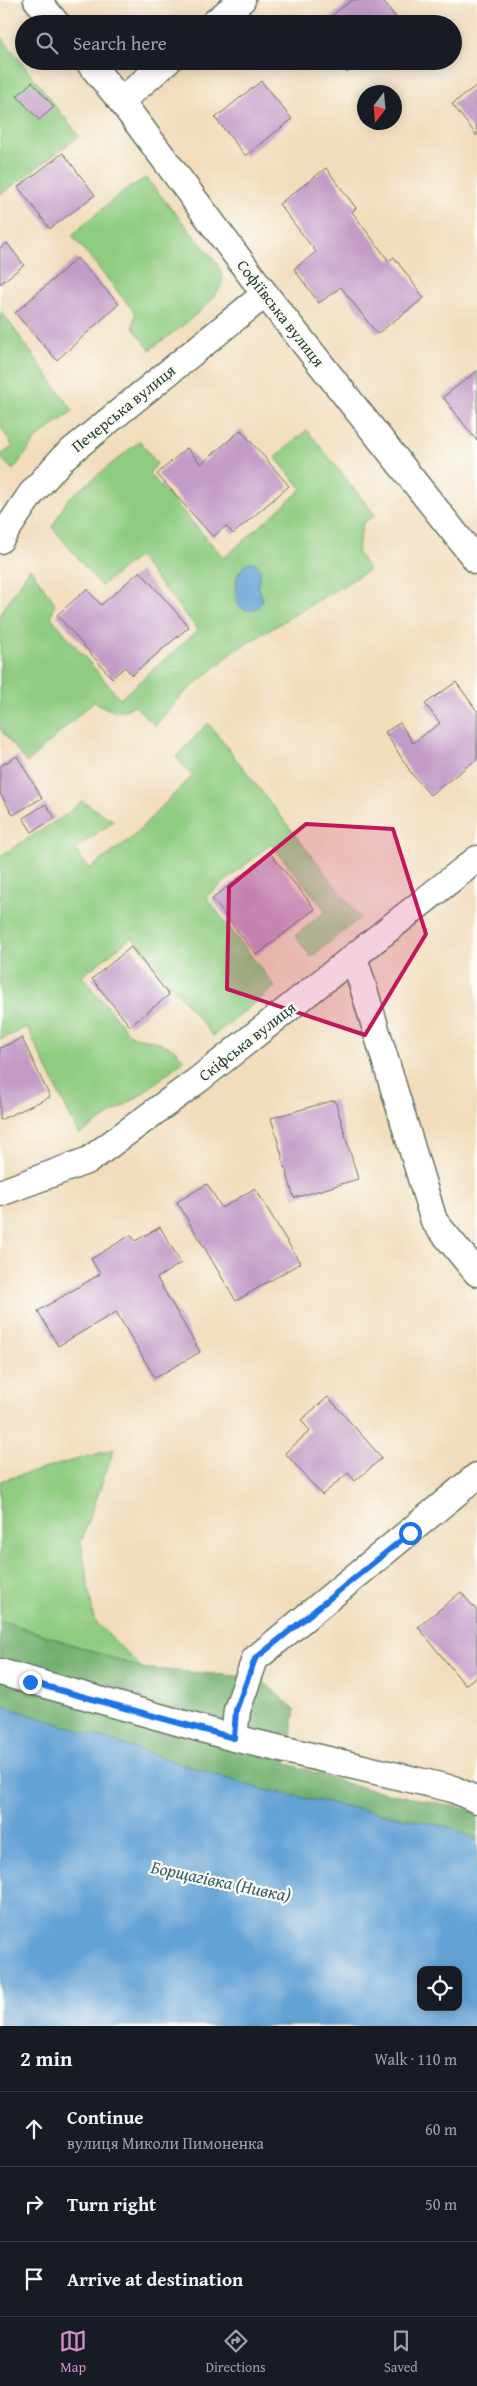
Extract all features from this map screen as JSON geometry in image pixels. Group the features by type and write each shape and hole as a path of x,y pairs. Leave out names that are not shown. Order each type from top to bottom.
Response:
{"street":[{"path":"37,0 50,15"},
{"path":"224,15 242,0"},
{"name":"Софіївська вулиця","path":"95,70 121,101 265,294 477,561"},
{"path":"121,101 157,70"},
{"name":"Печерська вулиця","path":"0,540 31,494 64,456 265,294"},
{"name":"Скіфська вулиця","path":"0,1193 88,1160 198,1080 477,859"},
{"path":"354,957 434,1221 477,1273"},
{"path":"234,1738 236,1710 255,1659 477,1476"},
{"path":"0,1672 234,1738 453,1789 477,1800"}],"highlighted area":[{"path":"306,824 393,829 426,934 365,1035 227,989 229,887"}],"green space":[{"path":"0,35 15,54 15,70 27,70 79,136 0,195"},
{"path":"146,178 217,263 222,279 219,290 202,309 150,350 133,327 135,313 72,235 123,191"},
{"path":"2,312 73,411 38,437 13,470 0,457 0,455 13,447 0,426 0,314"},
{"path":"307,430 375,515 363,523 357,552 369,570 236,650 182,695 155,726 134,705 119,711 104,707 94,701 27,763 0,729 0,615 30,568 55,603 51,617 120,699 198,630 138,557 101,586 52,527 68,499 140,441 157,464 149,473 224,558 302,489 275,457"},
{"path":"208,723 360,918 311,957 295,936 326,911 271,844 206,897 275,987 213,1036 132,937 82,976 131,1036 158,1042 174,1049 184,1060 142,1094 79,1135 27,1027 0,1040 0,856 67,814 82,801 114,821 75,849 89,869 129,840 192,776 176,757"},
{"path":"114,1449 81,1542 94,1620 142,1668 0,1620 0,1481"},
{"path":"0,1620 142,1668 260,1678 295,1710 286,1763 355,1786 467,1809 477,1813 477,1840 452,1828 260,1789 0,1705"}],"water":[{"path":"249,562 256,563 261,569 258,585 263,600 258,607 252,610 237,605 235,593 236,581 240,571"},
{"name":"Борщагівка (Нивка)","path":"0,1705 260,1789 452,1828 477,1840 477,2026 0,2026"}],"building":[{"path":"352,0 382,0 394,15 333,15"},
{"path":"261,81 292,119 246,156 215,118"},
{"path":"32,82 54,107 39,120 17,96"},
{"path":"477,85 477,136 452,104"},
{"path":"63,153 95,195 50,229 18,187"},
{"path":"326,168 356,208 352,212 389,261 394,257 424,298 377,334 341,287 319,303 294,269 316,252 279,204"},
{"path":"7,243 24,265 0,284 0,248"},
{"path":"77,258 119,304 57,360 15,313"},
{"path":"477,371 477,441 443,397"},
{"path":"241,430 289,486 233,534 226,526 213,537 157,474 187,448 201,464"},
{"path":"140,571 189,627 132,675 125,667 112,678 57,615 87,589 101,605"},
{"path":"456,682 477,711 477,759 430,795 412,774 385,732 400,723 413,743 440,723 425,704"},
{"path":"17,756 42,798 13,815 0,793 0,766"},
{"path":"46,804 55,818 32,832 23,818"},
{"path":"270,853 315,909 257,955 212,899"},
{"path":"131,947 169,995 130,1026 92,979"},
{"path":"22,1038 50,1097 0,1120 0,1048"},
{"path":"335,1100 358,1179 294,1198 271,1118"},
{"path":"207,1184 222,1208 255,1188 300,1263 236,1301 177,1202"},
{"path":"160,1227 181,1263 157,1278 200,1352 155,1378 116,1312 58,1346 38,1311 100,1274 91,1259 131,1235 135,1241"},
{"path":"328,1397 382,1458 355,1481 348,1473 322,1495 285,1453 310,1431 301,1420"},
{"path":"461,1592 477,1611 477,1676 465,1685 418,1627"}],"route":[{"path":"30,1682 234,1738 236,1710 255,1659 356,1574 410,1533"}]}
